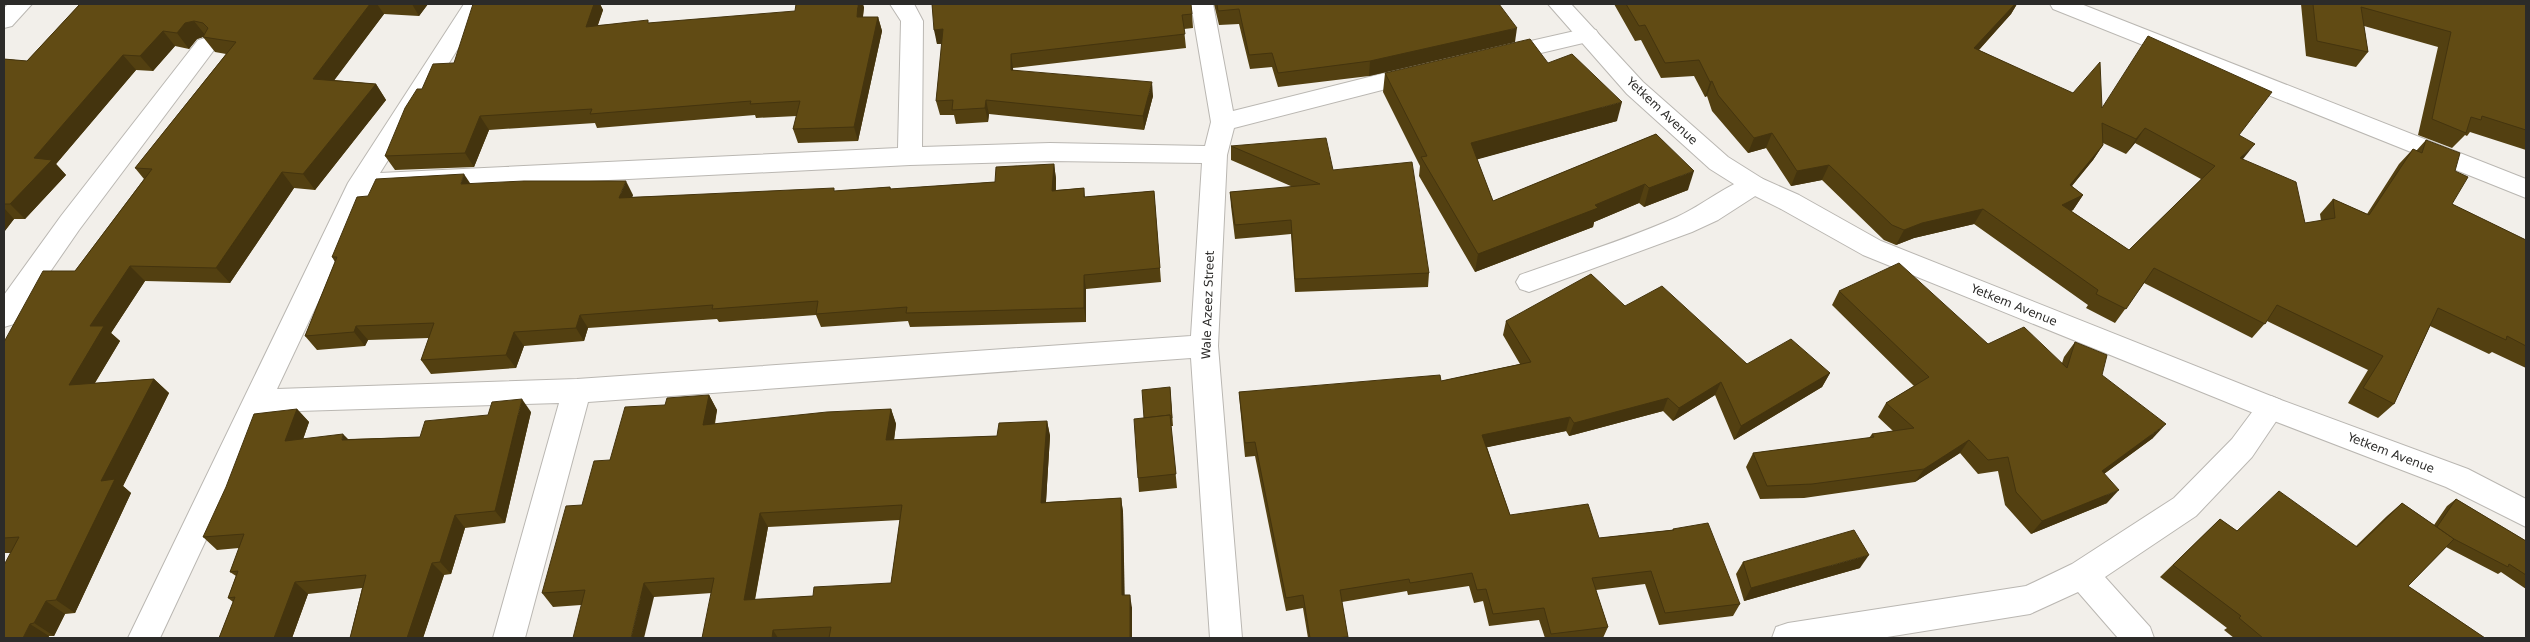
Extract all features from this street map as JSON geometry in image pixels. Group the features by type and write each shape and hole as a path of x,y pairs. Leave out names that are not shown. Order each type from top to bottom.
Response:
{"street":[{"path":"4,21 21,4"},
{"path":"144,638 361,183 475,4"},
{"path":"901,4 904,5 912,22 910,156"},
{"name":"Wale Azeez Street","path":"1202,4 1223,122 1215,155 1204,346 1226,638"},
{"name":"Yetkem Avenue","path":"1559,4 1635,88 1719,163 1754,185 1790,202 1872,248 2271,408 2457,478 2526,514"},
{"path":"2061,4 2526,188"},
{"path":"1481,59 1588,35"},
{"path":"4,316 70,223 206,46"},
{"path":"1223,122 1442,67"},
{"path":"361,183 910,156 1050,152 1215,155"},
{"path":"1529,282 1669,231 1709,213 1754,185"},
{"path":"256,401 577,391 1204,346"},
{"path":"509,638 577,391"},
{"path":"1788,638 2030,600 2083,574 2185,507 2242,448 2271,408"},
{"path":"2083,574 2138,638"}],"building":[{"path":"80,4 370,4 313,79 376,84 303,174 282,172 216,268 130,266 90,326 104,326 69,385 154,379 101,481 115,479 56,600 46,601 23,638 4,638 4,565 19,537 4,538 4,342 43,271 75,271 152,169 135,168 236,42 203,37 208,28 203,23 194,21 185,23 177,33 163,31 140,56 123,55 34,158 52,160 10,204 4,204 4,59 27,61"},
{"path":"473,4 594,4 586,27 648,20 648,23 795,11 796,4 858,4 857,17 878,17 854,127 793,129 800,101 750,104 751,101 590,114 592,109 480,116 465,153 385,156 405,108 417,89 422,89 433,64 454,63"},
{"path":"932,4 1191,4 1192,14 1182,15 1185,34 1011,54 1011,70 1152,82 1143,116 986,100 985,108 952,110 953,100 936,101 943,29 934,30"},
{"path":"1217,4 1499,4 1517,28 1370,61 1278,73 1272,53 1249,55 1239,9 1218,11"},
{"path":"1626,4 2015,4 1974,48 2073,93 2100,62 2102,108 2148,36 2272,92 2239,135 2255,144 2240,158 2296,182 2305,223 2335,218 2333,199 2369,215 2413,149 2422,153 2426,140 2460,153 2455,171 2468,177 2452,204 2526,240 2526,346 2507,336 2506,340 2438,308 2394,404 2363,388 2383,356 2277,305 2265,324 2154,268 2126,309 2096,294 2098,290 1983,209 1922,223 1904,230 1892,225 1829,165 1797,171 1772,133 1754,138 1718,95 1699,60 1665,63 1645,25 1639,26","holes":["2102,123 2136,139 2145,128 2215,166 2129,250 2062,205 2083,195 2070,185 2103,145"]},
{"path":"2313,4 2526,4 2526,130 2482,116 2481,120 2471,117 2466,133 2432,119 2451,32 2361,7 2368,52 2317,41"},
{"path":"1530,39 1548,63 1572,54 1622,102 1471,143 1493,201 1656,134 1694,171 1649,188 1645,184 1595,205 1598,208 1478,254 1421,157 1427,156 1385,73"},
{"path":"1326,138 1333,170 1412,162 1429,273 1295,279 1291,220 1235,225 1230,192 1320,184 1231,146"},
{"path":"1054,164 1052,191 1084,188 1084,197 1154,191 1160,268 1084,275 1084,308 906,313 907,307 816,314 818,301 712,309 713,305 580,315 576,328 514,332 506,355 421,360 434,323 356,326 354,332 305,336 337,257 332,257 357,197 368,196 376,179 464,174 461,184 524,181 626,181 619,198 834,188 834,191 890,187 890,189 995,182 996,167"},
{"path":"1899,263 1988,344 2024,327 2067,368 2075,342 2107,355 2102,375 2166,424 2102,471 2119,490 2042,521 2016,492 2008,457 1988,460 1969,440 1924,469 1812,484 1767,486 1753,453 1874,437 1872,434 1914,428 1886,403 1929,377 1839,291"},
{"path":"1591,274 1625,306 1662,286 1747,364 1791,339 1830,373 1741,426 1721,382 1679,408 1668,398 1574,423 1570,417 1482,435 1510,515 1588,504 1599,538 1674,530 1708,523 1740,604 1665,613 1651,571 1592,578 1608,627 1551,634 1544,608 1493,614 1486,589 1477,590 1472,573 1410,583 1409,579 1340,590 1348,637 1310,638 1303,595 1286,598 1255,442 1245,443 1239,392 1440,375 1441,381 1531,362 1506,321"},
{"path":"1170,387 1172,418 1170,418 1170,415 1144,418 1142,390"},
{"path":"709,395 703,425 827,412 891,409 886,440 997,436 999,423 1047,421 1041,503 1121,498 1122,595 1130,595 1130,638 829,638 831,627 773,630 772,638 702,638 714,578 644,583 631,638 573,638 585,590 542,593 566,506 582,505 594,461 610,460 625,407 665,405 667,398","holes":["902,505 891,583 814,587 813,596 744,600 760,513"]},
{"path":"522,399 495,511 455,515 440,562 432,563 407,638 350,638 366,575 295,582 274,638 219,638 235,597 228,598 238,571 230,572 244,534 203,537 226,487 254,414 297,409 285,441 343,434 342,440 420,437 425,421 488,415 492,402"},
{"path":"1170,415 1176,474 1138,478 1134,419"},
{"path":"2279,491 2357,547 2402,503 2454,539 2408,586 2485,638 2263,638 2239,618 2241,616 2173,565 2220,519 2237,531"},
{"path":"2456,499 2526,541 2526,575 2509,564 2508,567 2454,539 2437,527"},
{"path":"1854,530 1869,555 1751,588 1743,562"}]}
